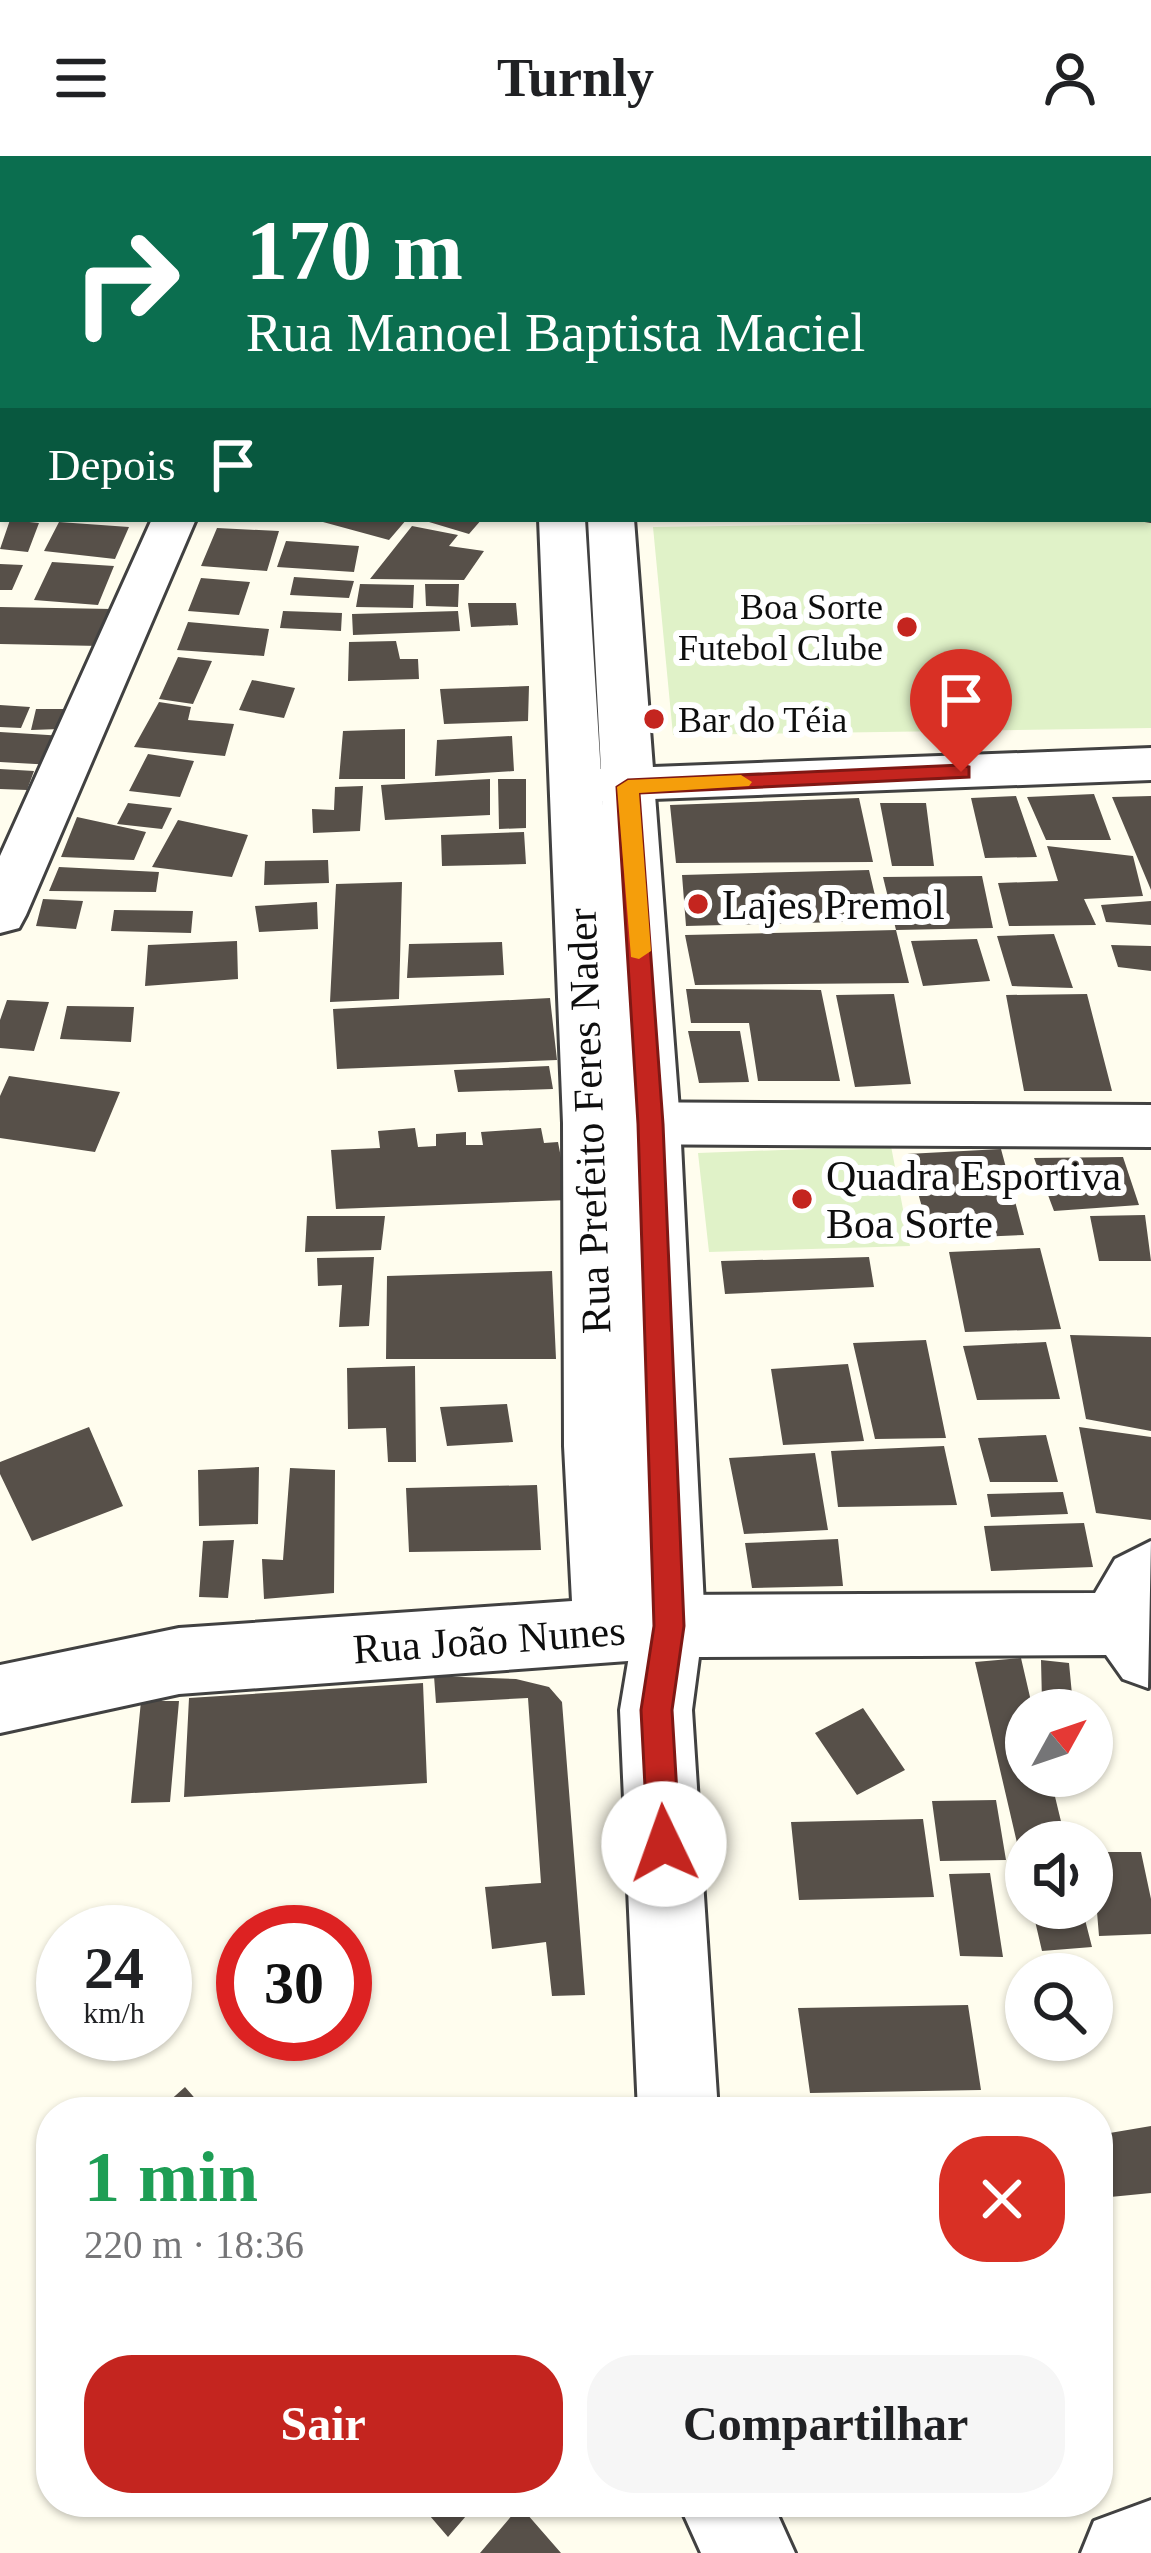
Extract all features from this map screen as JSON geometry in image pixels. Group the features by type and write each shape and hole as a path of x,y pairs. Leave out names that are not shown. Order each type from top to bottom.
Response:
{"street":[{"path":"0,915 173,522"},
{"name":"Rua Prefeito Feres Nader","path":"562,522 650,1124 640,1628"},
{"name":"Rua Prefeito Feres Nader","path":"611,522 592,1123 598,1446 656,1710 677,2097"},
{"path":"602,786 1151,764"},
{"path":"592,1123 1151,1126"},
{"name":"Rua João Nunes","path":"0,1700 179,1661 640,1628 1143,1618"},
{"path":"731,2517 750,2553"},
{"path":"1126,2553 1151,2545"}],"green space":[{"name":"Boa Sorte Futebol Clube","path":"1151,522 1151,728 673,735 653,527"},
{"name":"Quadra Esportiva Boa Sorte","path":"891,1146 910,1246 709,1252 698,1153"}],"building":[{"path":"9,522 39,523 28,552 0,549"},
{"path":"59,522 129,527 115,559 44,551"},
{"path":"323,522 404,522 389,540"},
{"path":"429,522 479,522 469,534"},
{"path":"412,526 458,535 449,546 484,551 464,580 370,579"},
{"path":"217,528 279,531 267,571 201,566"},
{"path":"286,541 359,546 354,572 277,567"},
{"path":"52,562 114,566 98,605 34,600"},
{"path":"0,564 23,565 12,590 0,590"},
{"path":"294,577 354,581 349,598 290,595"},
{"path":"201,578 250,582 239,615 188,611"},
{"path":"360,584 414,585 413,608 356,607"},
{"path":"425,584 459,584 458,607 426,606"},
{"path":"468,603 516,603 518,625 471,627"},
{"path":"0,607 112,609 100,646 0,644"},
{"path":"283,611 342,613 341,631 280,628"},
{"path":"458,611 460,631 353,635 352,614"},
{"path":"188,622 269,629 264,656 177,650"},
{"path":"396,641 400,659 418,659 419,679 348,681 349,642"},
{"path":"178,657 212,661 193,704 159,699"},
{"path":"252,680 295,688 284,718 239,710"},
{"path":"529,686 528,721 444,724 440,689"},
{"path":"159,702 191,707 188,720 234,724 225,756 134,747"},
{"path":"0,705 30,707 21,728 0,727"},
{"path":"36,709 65,709 60,729 31,730"},
{"path":"405,729 405,779 339,779 343,731"},
{"path":"0,732 64,736 53,765 0,762"},
{"path":"512,736 514,771 435,776 437,740"},
{"path":"148,754 194,761 180,797 129,791"},
{"path":"0,769 34,771 27,790 0,789"},
{"path":"490,779 490,815 385,820 381,785"},
{"path":"498,779 526,779 526,828 499,829"},
{"path":"363,786 360,831 313,833 312,809 334,810 335,787"},
{"path":"1094,794 1111,840 1046,840 1027,797"},
{"path":"1016,796 1037,857 985,858 971,798"},
{"path":"1151,796 1151,890 1112,797"},
{"path":"859,798 873,862 676,863 670,805"},
{"path":"128,803 172,808 162,829 117,824"},
{"path":"880,803 926,803 934,866 892,866"},
{"path":"77,817 146,832 134,860 61,857"},
{"path":"178,820 248,835 232,877 152,867"},
{"path":"524,832 526,864 442,866 441,835"},
{"path":"1047,846 1133,856 1143,896 1084,899 1096,925 1009,926 998,883 1058,881"},
{"path":"328,860 329,883 264,885 265,861"},
{"path":"59,867 159,872 156,892 49,891"},
{"path":"869,870 881,921 686,926 682,875"},
{"path":"982,876 993,928 896,930 883,877"},
{"path":"402,882 399,999 330,1002 336,884"},
{"path":"43,899 83,901 76,929 36,926"},
{"path":"1151,901 1151,925 1106,922 1101,905"},
{"path":"317,902 318,929 259,932 255,906"},
{"path":"114,910 193,911 191,933 111,931"},
{"path":"896,930 909,983 695,985 685,935"},
{"path":"1054,934 1073,988 1012,986 997,936"},
{"path":"977,939 990,981 923,986 911,941"},
{"path":"237,941 238,979 145,986 148,945"},
{"path":"502,942 504,975 407,978 409,944"},
{"path":"1111,945 1151,946 1151,971 1118,967"},
{"path":"686,989 821,990 840,1081 758,1081 749,1023 691,1023"},
{"path":"894,994 911,1084 855,1087 836,995"},
{"path":"1087,994 1112,1091 1024,1091 1006,995"},
{"path":"550,998 557,1060 337,1069 333,1009"},
{"path":"7,1000 49,1002 34,1051 0,1048 0,1020"},
{"path":"67,1006 134,1007 131,1042 60,1039"},
{"path":"688,1031 740,1031 749,1082 699,1083"},
{"path":"549,1066 553,1089 458,1092 454,1070"},
{"path":"9,1076 120,1092 95,1152 0,1138 0,1096"},
{"path":"415,1128 418,1147 436,1146 436,1134 466,1132 466,1145 483,1145 481,1132 541,1128 544,1143 558,1142 569,1200 336,1209 331,1150 380,1148 378,1131"},
{"path":"1001,1149 1024,1235 931,1239 907,1154"},
{"path":"1123,1157 1139,1205 1054,1211 1034,1158"},
{"path":"1145,1215 1151,1261 1099,1261 1090,1216"},
{"path":"307,1216 385,1216 381,1250 305,1252"},
{"path":"1040,1248 1061,1329 965,1332 949,1252"},
{"path":"374,1257 369,1326 339,1327 342,1285 318,1286 317,1258"},
{"path":"869,1257 874,1287 725,1294 721,1261"},
{"path":"552,1271 556,1359 386,1359 387,1276"},
{"path":"1070,1335 1151,1337 1151,1431 1086,1419"},
{"path":"926,1340 946,1438 875,1439 853,1343"},
{"path":"1046,1342 1060,1399 977,1400 963,1346"},
{"path":"848,1364 864,1441 783,1445 771,1369"},
{"path":"415,1366 416,1462 388,1462 386,1428 348,1429 347,1368"},
{"path":"507,1404 513,1442 447,1446 440,1407"},
{"path":"89,1427 123,1506 32,1541 0,1474 0,1462"},
{"path":"1079,1427 1151,1437 1151,1520 1096,1513"},
{"path":"1046,1435 1058,1482 990,1482 978,1438"},
{"path":"944,1446 957,1505 838,1507 831,1451"},
{"path":"815,1453 828,1530 744,1534 729,1458"},
{"path":"259,1467 258,1524 199,1526 198,1470"},
{"path":"290,1468 335,1470 334,1593 264,1599 262,1559 283,1560"},
{"path":"537,1485 541,1550 409,1552 406,1488"},
{"path":"1063,1492 1068,1514 991,1517 987,1494"},
{"path":"1084,1523 1093,1567 991,1571 984,1526"},
{"path":"838,1539 843,1586 752,1588 745,1543"},
{"path":"234,1540 228,1598 199,1597 203,1541"},
{"path":"1021,1658 1028,1689 1005,1689 1005,1791 975,1662"},
{"path":"1041,1660 1069,1663 1071,1689 1042,1689"},
{"path":"434,1676 516,1679 549,1687 562,1702 585,1995 552,1996 546,1942 492,1949 485,1887 541,1883 528,1698 436,1703"},
{"path":"423,1683 427,1783 184,1797 189,1698"},
{"path":"141,1701 179,1701 170,1802 131,1803"},
{"path":"863,1708 905,1770 857,1795 815,1733"},
{"path":"1006,1797 1055,1797 1061,1821 1012,1821"},
{"path":"996,1800 1005,1860 940,1861 932,1801"},
{"path":"923,1819 934,1897 799,1900 791,1822"},
{"path":"1113,1852 1141,1852 1151,1899 1151,1934 1099,1936 1098,1929 1113,1929"},
{"path":"990,1873 1003,1957 960,1956 949,1874"},
{"path":"1037,1929 1087,1929 1092,1947 1042,1951"},
{"path":"968,2005 981,2090 810,2093 798,2008"},
{"path":"185,2087 194,2097 174,2097"},
{"path":"1151,2126 1151,2193 1113,2197 1113,2132"},
{"path":"431,2517 465,2517 448,2537"},
{"path":"511,2517 530,2517 561,2553 480,2553"}],"slow traffic":[{"path":"639,951 628,787 741,782"}],"place":[{"name":"Boa Sorte Futebol Clube","path":"907,627"},
{"name":"Bar do Téia","path":"654,719"},
{"name":"Lajes Premol","path":"698,904"},
{"name":"Quadra Esportiva Boa Sorte","path":"802,1199"}],"route":[{"path":"664,1844 656,1710 669,1626 650,1124 628,787 961,772"}]}
